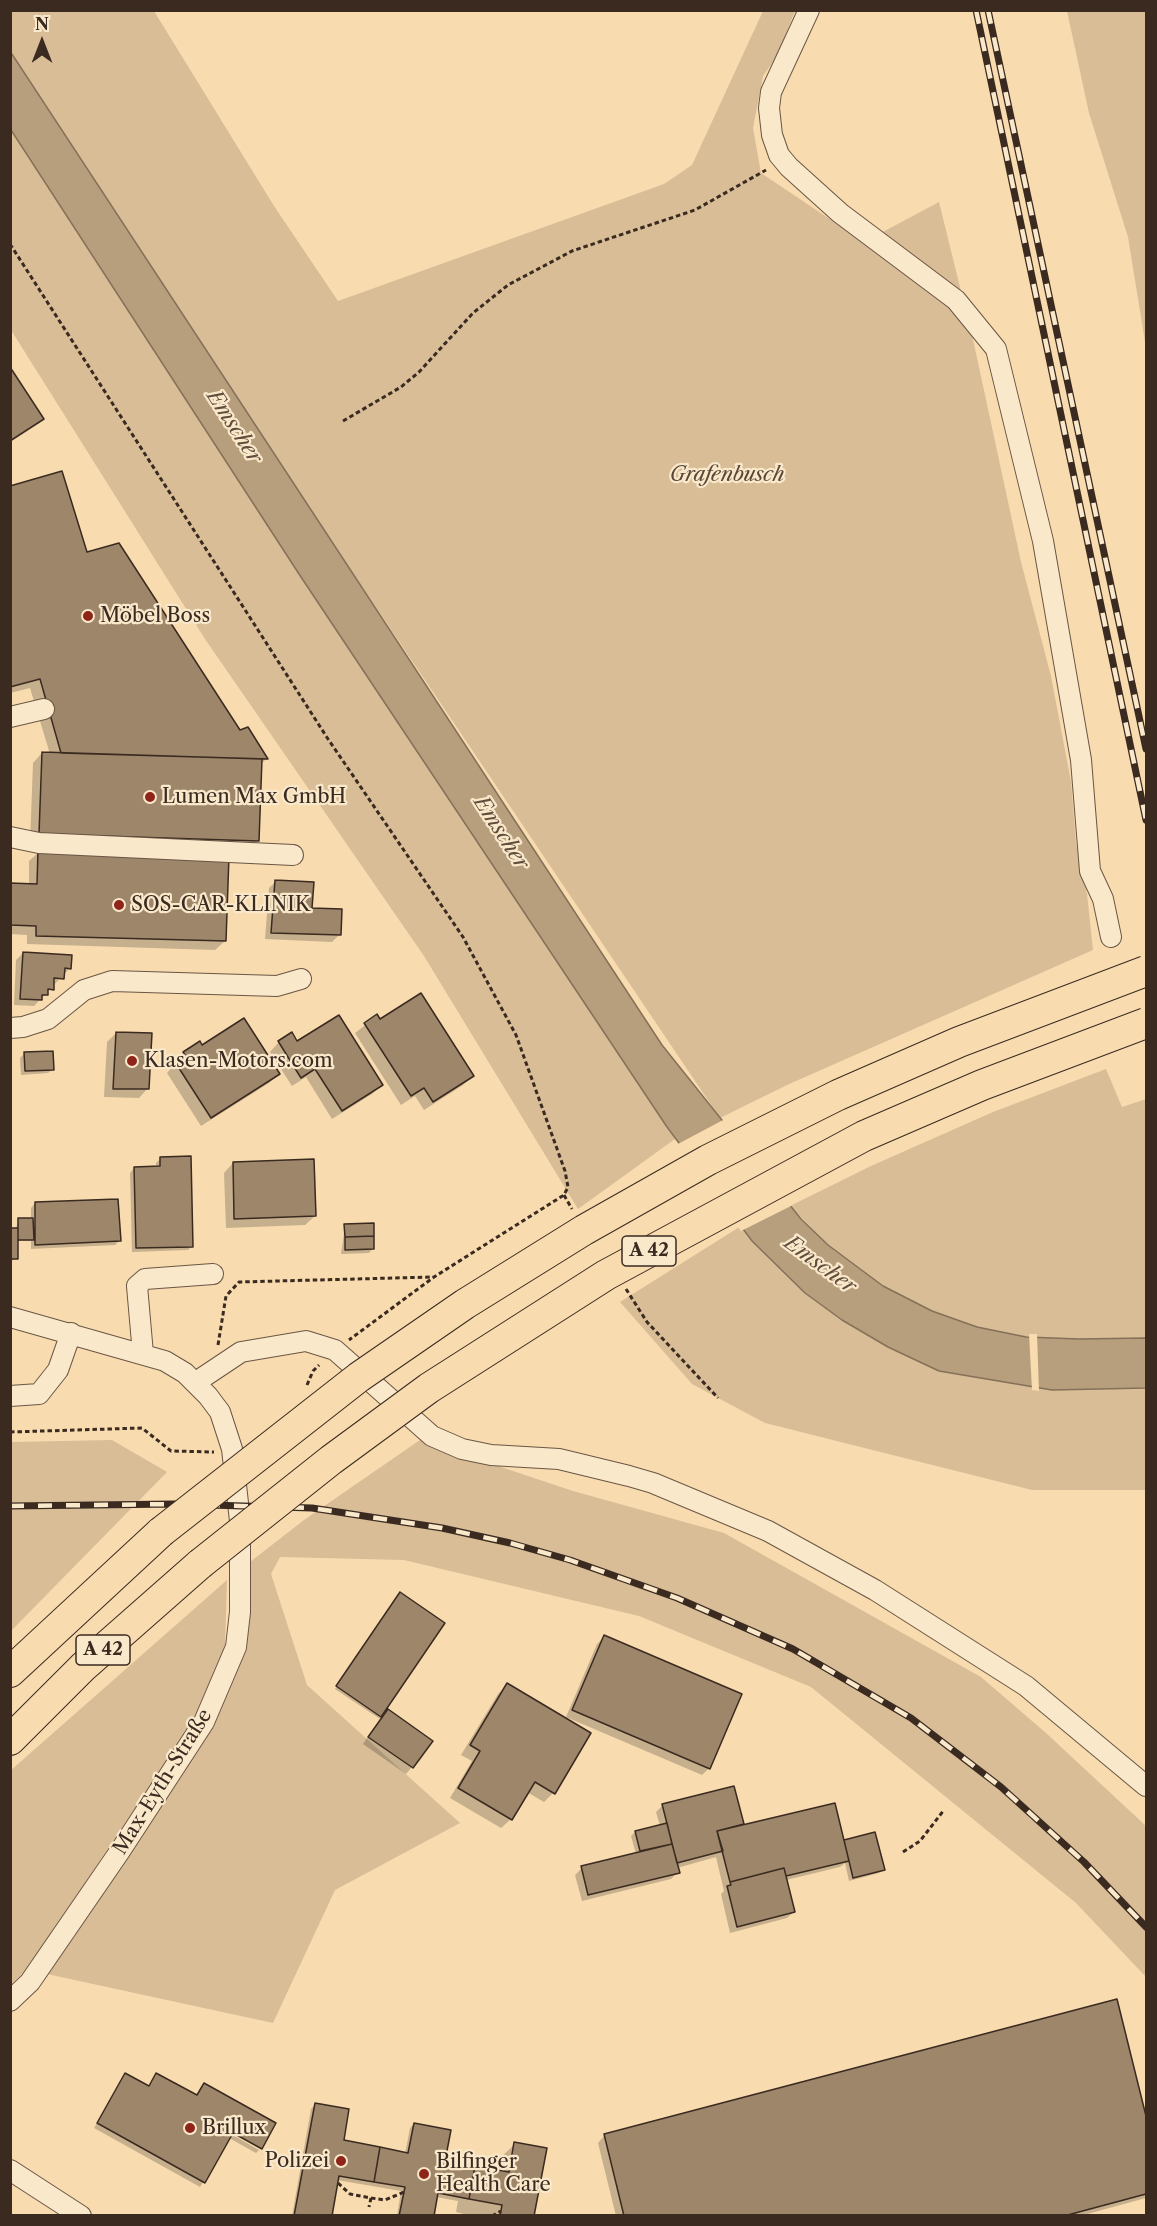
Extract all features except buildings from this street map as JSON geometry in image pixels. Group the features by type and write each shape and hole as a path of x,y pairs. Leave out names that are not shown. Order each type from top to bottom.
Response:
{"highway":[{"name":"A 42","path":"10,1672 161,1532 359,1377 465,1304 584,1230 708,1160 838,1095 959,1042 1146,971"},
{"name":"A 42","path":"10,1740 83,1667 200,1564 331,1460 429,1388 606,1275 864,1136 982,1085 1146,1023"}],"street":[{"path":"809,10 771,92 769,108 772,135 782,158 840,213 956,300 996,349 1043,541 1081,760 1090,871 1103,899 1111,937"},
{"path":"10,717 44,709"},
{"path":"10,837 39,843 293,855"},
{"path":"10,1028 23,1027 48,1019 84,990 112,981 277,986 301,979"},
{"path":"143,1354 137,1286 145,1279 213,1274"},
{"name":"Max-Eyth-Straße","path":"10,1317 165,1361 196,1382 220,1412 232,1449 240,1544 240,1623 233,1657 204,1722 30,1982 10,2001"},
{"path":"10,1396 39,1394 58,1370 70,1333"},
{"path":"196,1382 242,1352 306,1341 335,1350 432,1436 462,1449 491,1455 559,1459 629,1476 653,1483 768,1531 875,1590 1026,1686 1146,1786"},
{"path":"10,2170 81,2216"}],"path":[{"path":"343,421 401,387 419,372 474,313 508,285 572,251 695,210 782,158"},
{"path":"10,244 328,739 463,937 516,1035 566,1171 568,1187 564,1195 434,1276 374,1320"},
{"path":"564,1195 574,1212"},
{"path":"213,1371 226,1296 239,1282 434,1276"},
{"path":"622,1285 647,1322 718,1398"},
{"path":"10,1432 142,1428 171,1451 215,1452 232,1449"},
{"path":"903,1852 920,1841 944,1810"},
{"path":"338,2182 350,2194 370,2198 385,2200 404,2192"},
{"path":"369,2207 370,2198"},
{"path":"492,2216 501,2211"}],"green space":[{"name":"Grafenbusch","path":"10,11 154,11 274,206 338,301 664,184 692,165 763,11 795,11 777,56 763,76 753,128 761,173 864,242 939,202 974,344 1021,562 1051,676 1071,782 1076,843 1087,894 1093,950 787,1085 720,1118 336,548 11,51"},
{"path":"1067,11 1146,11 1146,348 1128,237 1089,113"},
{"path":"10,130 299,574 675,1139 578,1209 424,956 205,639 11,330"},
{"path":"1106,1069 1122,1107 1146,1099 1146,1338 1026,1337 977,1327 932,1311 883,1286 828,1245 790,1206 871,1166 993,1112"},
{"path":"741,1226 752,1241 805,1293 939,1371 1052,1390 1146,1388 1146,1490 1032,1490 765,1423 692,1384 620,1302"},
{"path":"112,1440 167,1472 11,1631 11,1442"},
{"path":"420,1440 573,1491 724,1533 981,1677 1046,1733 1146,1826 1146,1977 1076,1903 811,1687 639,1616 404,1560 280,1557 271,1574 307,1685 460,1823 335,1890 273,2023 47,1974 212,1722 245,1649 250,1562 304,1520"},
{"path":"227,1580 225,1646 203,1707 27,1969 11,1984 10,1771"}],"water":[{"name":"Emscher","path":"10,51 662,1045 801,1219 828,1245 883,1286 932,1311 977,1327 1026,1337 1146,1338 1146,1388 1052,1390 939,1371 888,1347 842,1320 805,1293 752,1241 667,1127 299,574 11,130"}],"pier":[{"path":"725,1119 793,1205 741,1231 676,1145"},
{"path":"1029,1334 1037,1334 1039,1391 1032,1390"}],"railway":[{"path":"976,10 1146,820"},
{"path":"988,10 1146,749"},
{"path":"10,1506 175,1504 312,1508 442,1528 510,1543 570,1560 677,1598 793,1649 911,1718 1001,1787 1084,1862 1146,1927"}],"place":[{"name":"Möbel Boss","path":"88,616"},
{"name":"Lumen Max GmbH","path":"150,797"},
{"name":"SOS-CAR-KLINIK","path":"119,905"},
{"name":"Klasen-Motors.com","path":"132,1061"},
{"name":"Brillux","path":"190,2128"},
{"name":"Polizei","path":"341,2161"},
{"name":"Bilfinger Health Care","path":"424,2174"}]}
